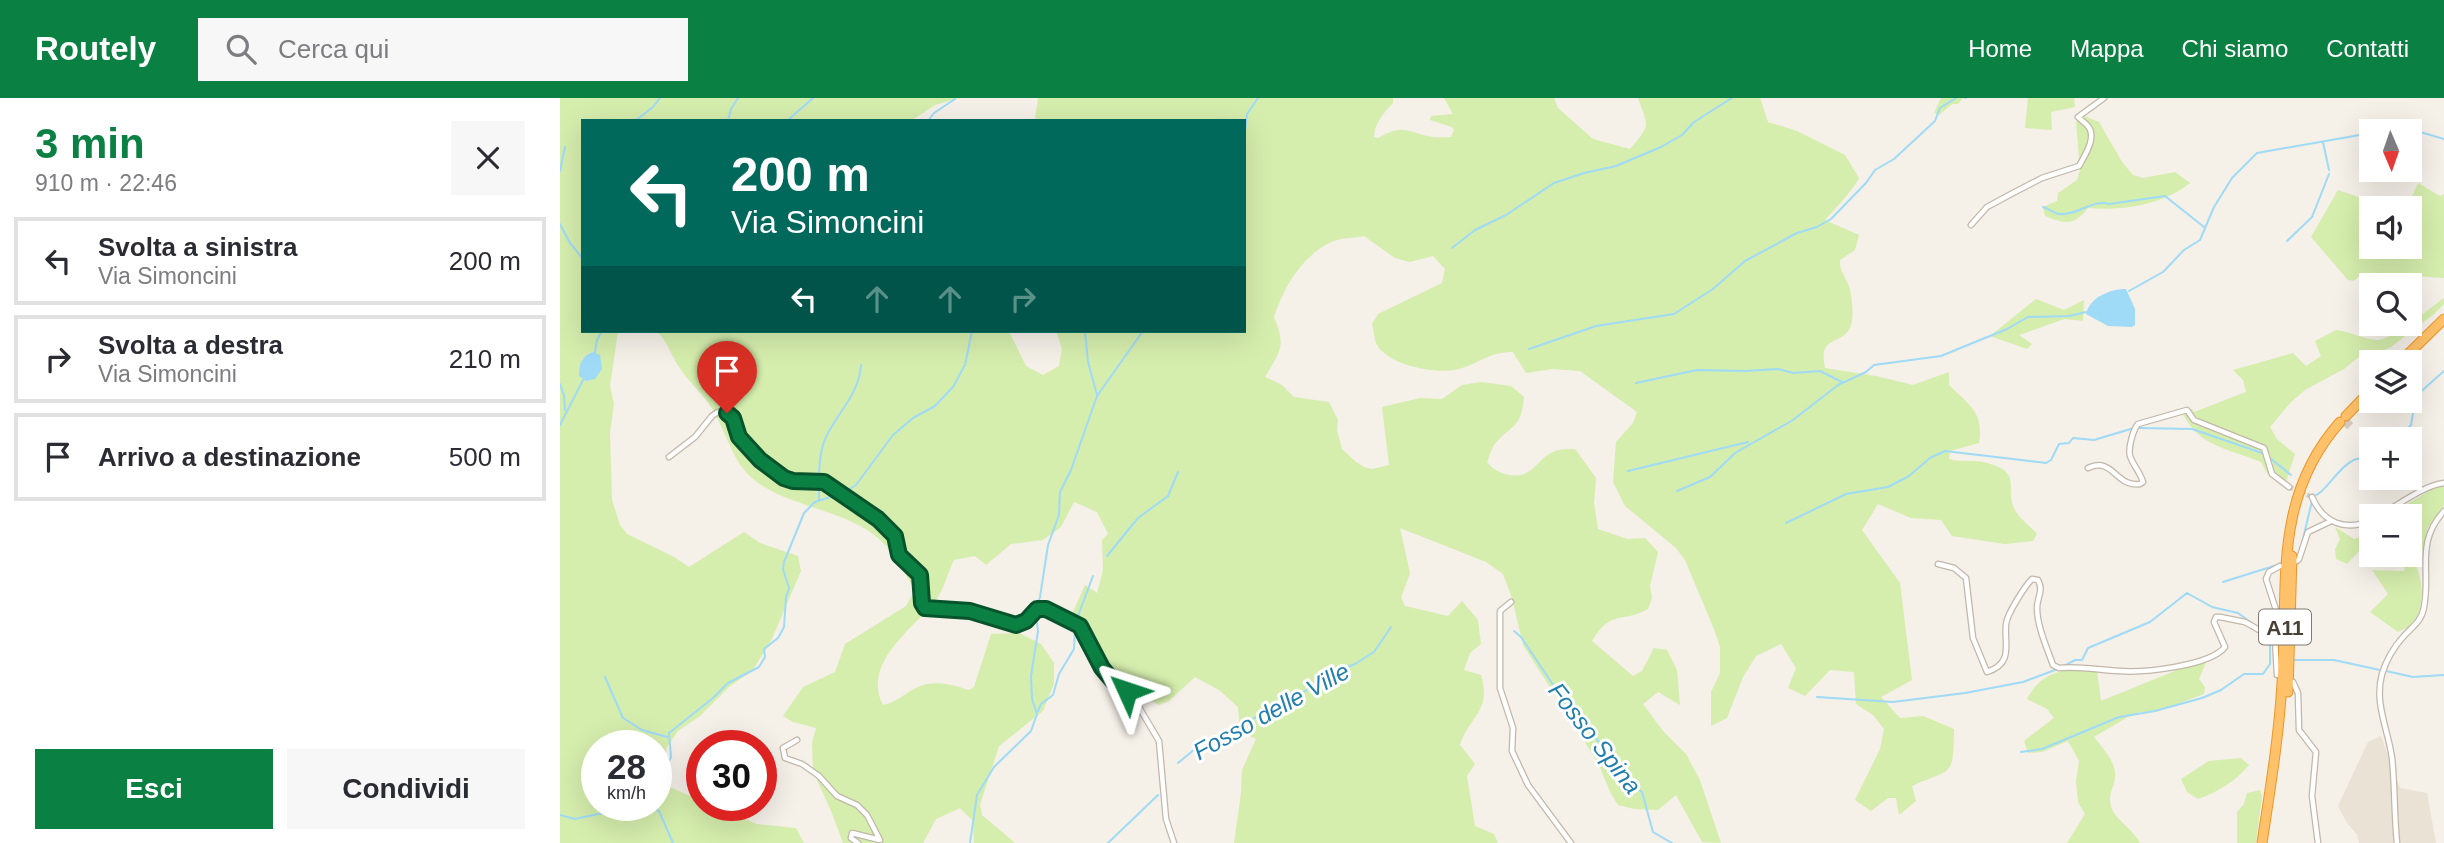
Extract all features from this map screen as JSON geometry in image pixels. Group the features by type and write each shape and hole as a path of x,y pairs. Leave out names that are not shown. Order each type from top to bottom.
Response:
{"highway":[{"path":"2412,350 2444,319"},
{"path":"2420,350 2444,327"},
{"name":"A11","path":"2268,843 2289,682 2292,557 2296,524 2315,468 2359,404"},
{"name":"A11","path":"2262,843 2281,703 2289,529 2295,501 2323,443 2359,409"}],"street":[{"path":"1971,225 1987,207 2042,178 2079,166 2090,146 2092,134 2090,128 2078,117 2104,98"},
{"path":"2088,468 2095,465 2105,466 2126,483 2140,484 2143,482 2141,475 2130,457 2135,428 2138,424 2187,410 2194,420 2264,448 2272,474 2289,486"},
{"path":"669,457 695,437 712,416 725,412 733,418 739,437 760,460 784,478 824,482 885,525 895,536 899,555 920,575 922,603 925,608 970,611 1016,625 1026,621 1037,609 1043,608 1080,626 1098,662 1113,681 1129,691 1159,741 1166,820 1174,843"},
{"path":"2400,504 2427,486 2444,483"},
{"path":"2312,497 2332,521 2351,527 2359,524"},
{"path":"2397,843 2391,754 2379,702 2382,673 2393,650 2423,613 2426,594 2425,549 2428,536 2444,511"},
{"path":"2297,561 2308,532 2332,521"},
{"path":"1938,564 1954,568 1966,579 1973,638 1987,672 1997,667 2006,654 2006,621 2032,579 2041,583 2038,614 2053,665 2059,668 2075,666 2125,671 2165,668 2209,657 2225,647 2214,622 2216,617 2245,622 2275,639"},
{"path":"2277,674 2277,613 2266,579 2269,572 2280,566"},
{"path":"1511,602 1500,611 1500,688 1513,728 1512,751 1528,785 1571,843"},
{"path":"2293,682 2298,693 2299,730 2316,752 2312,796 2318,843"},
{"path":"797,740 783,748 785,758 802,764 819,776 837,796 857,805 877,830 880,840 852,834 851,838 858,843"}],"shaded area":[{"path":"2381,736 2400,788 2427,793 2436,843 2359,843 2357,834 2338,806 2368,742"}],"green space":[{"path":"560,98 960,98 935,105 914,119 581,119 581,333 618,333 610,386 614,404 610,433 612,500 620,525 627,534 689,567 744,532 760,543 798,556 801,571 771,641 752,671 730,686 700,716 678,731 672,740 672,730 581,730 581,821 672,821 672,788 686,794 686,821 750,821 796,828 804,843 560,843","holes":["593,352 589,381 581,378 582,359"]},
{"path":"1038,98 1393,98 1393,103 1376,127 1374,137 1399,130 1431,137 1451,137 1454,130 1452,127 1430,120 1431,116 1453,114 1444,98 1554,98 1558,108 1593,139 1630,149 1642,135 1646,125 1638,98 1760,98 1768,122 1797,131 1845,155 1859,178 1825,220 1859,235 1855,250 1840,260 1841,270 1850,290 1852,317 1848,332 1825,350 1825,368 1913,385 1949,372 1949,385 1969,404 1977,416 1980,432 1979,443 1950,451 1949,459 1982,462 2005,471 2011,482 2015,510 2037,534 2033,541 2005,544 1952,536 1941,520 1911,518 1878,504 1862,530 1900,583 1912,680 1881,697 1900,718 1923,716 1954,729 1953,756 1948,769 1912,786 1916,801 1899,815 1896,798 1888,798 1871,811 1855,800 1880,749 1884,729 1873,715 1856,704 1854,672 1830,670 1805,696 1788,688 1796,668 1781,644 1756,656 1743,677 1727,718 1711,726 1711,692 1720,673 1720,647 1714,629 1685,560 1676,548 1625,506 1613,482 1616,442 1633,423 1637,412 1580,371 1552,369 1526,373 1513,352 1492,355 1468,366 1442,371 1416,367 1392,359 1377,345 1372,324 1378,314 1442,283 1445,269 1433,256 1410,262 1395,258 1364,236 1331,242 1302,264 1283,295 1274,317 1281,342 1265,377 1282,385 1294,397 1329,402 1338,420 1337,430 1342,449 1356,462 1372,469 1389,465 1382,407 1420,398 1442,399 1462,385 1481,382 1511,386 1524,397 1518,421 1491,451 1487,462 1495,470 1515,476 1522,475 1550,453 1575,449 1596,478 1594,503 1598,529 1627,539 1645,538 1658,552 1648,609 1611,620 1592,641 1633,676 1642,671 1654,648 1667,650 1677,670 1680,705 1658,692 1643,704 1663,731 1686,754 1700,780 1721,843 1702,842 1676,795 1658,810 1618,805 1598,763 1523,645 1512,598 1503,574 1486,562 1400,528 1410,573 1401,598 1405,606 1448,616 1462,601 1478,620 1481,644 1470,653 1464,670 1481,675 1484,697 1460,745 1475,764 1467,776 1475,826 1494,834 1498,843 1234,843 1242,770 1256,739 1240,731 1238,707 1219,690 1195,677 1169,701 1159,705 1138,693 1072,624 1071,616 1085,585 1097,593 1103,570 1102,540 1108,534 1097,512 1074,502 1061,527 1043,540 1011,544 986,565 975,556 954,560 936,600 893,647 879,675 878,690 883,705 928,684 948,684 969,690 974,687 991,634 1019,633 1041,644 1054,663 1054,684 1043,711 999,746 980,805 982,815 1015,843 974,843 973,821 960,808 936,819 923,843 843,843 813,771 812,743 816,728 793,722 783,716 803,687 835,672 845,644 906,606 915,590 891,553 873,534 845,518 779,495 745,471 733,453 715,413 682,372 658,333 1010,333 1026,366 1043,375 1059,366 1062,349 1057,333 1246,333 1246,119 1035,119"},
{"path":"1941,98 1963,98 1939,115 1934,113"},
{"path":"2028,98 2074,98 2075,107 2051,112 2052,130 2025,128"},
{"path":"2082,115 2099,122 2122,162 2133,175 2143,178 2175,172 2190,183 2167,197 2142,205 2088,208 2074,221 2058,221 2045,216 2043,207 2057,201 2058,193 2077,180 2080,170 2076,122"},
{"path":"2418,183 2440,196 2444,194 2444,278 2422,277 2422,273 2359,273 2354,281 2348,280 2311,237 2338,190 2359,197 2359,259 2422,259 2422,196 2412,196"},
{"path":"2444,298 2444,304 2422,323 2422,314"},
{"path":"2036,299 2064,310 2084,300 2083,321 2064,319 2019,335 2032,344 2027,349 1990,336"},
{"path":"2336,330 2370,339 2405,336 2384,350 2359,350 2359,357 2344,369 2305,390 2270,427 2277,439 2295,454 2286,482 2268,475 2261,462 2216,446 2198,434 2183,414 2246,392 2243,380 2233,370 2293,353 2306,366 2321,356 2315,341"},
{"path":"2444,485 2444,505 2428,528 2422,552 2422,504 2406,504 2431,489"},
{"path":"2335,527 2354,539 2359,537 2359,551 2347,564 2336,559 2335,549 2340,539"},
{"path":"2405,567 2417,567 2422,598 2415,624 2398,632 2370,612 2388,594 2372,570 2404,571"},
{"path":"2207,660 2199,679 2205,687 2204,694 2156,712 2140,712 2094,737 2108,755 2115,771 2110,795 2112,809 2140,843 2067,843 2085,814 2078,802 2076,781 2079,761 2068,741 2042,752 2028,753 2024,741 2054,718 2047,709 2027,699 2033,689 2048,676 2066,670 2097,671 2101,701"},
{"path":"2241,758 2249,765 2225,786 2198,799 2187,792 2181,779 2209,761"},
{"path":"2260,790 2262,796 2256,843 2237,843 2237,812 2244,804 2247,793"}],"water":[{"path":"2126,289 2135,309 2135,325 2132,327 2108,326 2086,314 2092,303 2102,295"},
{"path":"593,352 600,355 602,369 595,379 586,381 579,376 580,365 583,358"}],"waterway":[{"path":"638,119 660,98"},
{"path":"728,119 738,98"},
{"path":"789,119 813,98"},
{"path":"1246,123 1247,114 1258,98"},
{"path":"1452,248 1475,230 1506,215 1554,183 1616,166 1661,147 1732,98"},
{"path":"1529,349 1596,326 1674,314 1713,289 1745,261 1797,233 1831,219 1875,170 1894,159 1935,121 1940,108 1956,98"},
{"path":"930,119 955,99"},
{"path":"2422,133 2444,139"},
{"path":"2129,291 2163,272 2184,250 2200,240 2214,207 2232,178 2257,153 2359,135"},
{"path":"2323,142 2329,170"},
{"path":"560,171 565,147"},
{"path":"2287,241 2312,217 2329,174"},
{"path":"2043,207 2066,214 2097,204 2165,196 2204,227"},
{"path":"560,224 581,257"},
{"path":"1677,491 1710,477 1735,453 1793,420 1838,385 1866,372 1874,365 1941,356 2007,329 2028,317 2069,316 2086,312"},
{"path":"595,352 601,333"},
{"path":"672,731 728,683 759,667 765,657 764,649 778,638 784,627 789,588 783,569 784,562 804,513 815,502 845,492 856,485 893,435 913,418 935,406 953,387 965,365 972,333"},
{"path":"1085,333 1088,362 1097,395"},
{"path":"1037,606 1048,545 1059,515 1060,492 1071,470 1097,396 1142,333"},
{"path":"819,479 820,457 825,440 853,394 861,365"},
{"path":"1636,383 1697,370 1778,369 1793,373 1820,371 1842,382"},
{"path":"2409,427 2416,396 2444,371"},
{"path":"560,425 583,380"},
{"path":"560,384 565,410"},
{"path":"1786,523 1846,494 1888,487 1945,451 2046,463 2051,460 2059,444 2069,443 2073,438 2094,440 2134,428"},
{"path":"2139,428 2192,429 2265,454"},
{"path":"1628,471 1748,442"},
{"path":"2271,459 2291,475"},
{"path":"2316,495 2348,463 2359,459"},
{"path":"1107,556 1138,518 1168,496 1178,472"},
{"path":"819,485 819,500"},
{"path":"2302,543 2312,501"},
{"path":"2223,582 2277,565"},
{"path":"1076,621 1093,576"},
{"path":"2064,666 2075,660 2082,660 2088,648 2150,622 2187,593 2212,607 2238,613 2256,626"},
{"path":"970,843 977,795 994,767 1031,731 1037,714 1032,699 1031,676 1038,631 1036,614"},
{"path":"1038,711 1041,704 1053,695 1059,674 1074,649 1075,627"},
{"name":"Fosso delle Ville","path":"1178,763 1201,744 1223,736 1244,722 1278,709 1331,674 1374,652 1391,627"},
{"name":"Fosso Spina","path":"1514,631 1521,637 1572,713 1602,745 1623,777 1642,792 1653,832 1672,843"},
{"path":"2021,752 2042,749 2119,717 2155,711 2202,698 2221,690 2244,674 2263,674 2270,664 2270,641"},
{"path":"2294,660 2334,660 2380,670"},
{"path":"1817,697 1893,702 2023,682 2055,670"},
{"path":"2386,671 2413,677 2444,675"},
{"path":"605,677 623,718 642,730"},
{"name":"Fosso delle Ville","path":"1108,843 1158,795"},
{"path":"560,815 575,819 617,810 652,808 659,811 673,843"}],"tunnel":[{"path":"2344,426 2350,420"},
{"path":"2289,487 2312,497"}],"route":[{"path":"727,413 733,418 739,437 760,460 784,478 824,482 856,502 891,531 895,536 899,555 920,575 922,603 925,608 970,611 1016,625 1026,621 1037,609 1046,609 1080,626 1102,668 1113,681 1127,691"}]}
